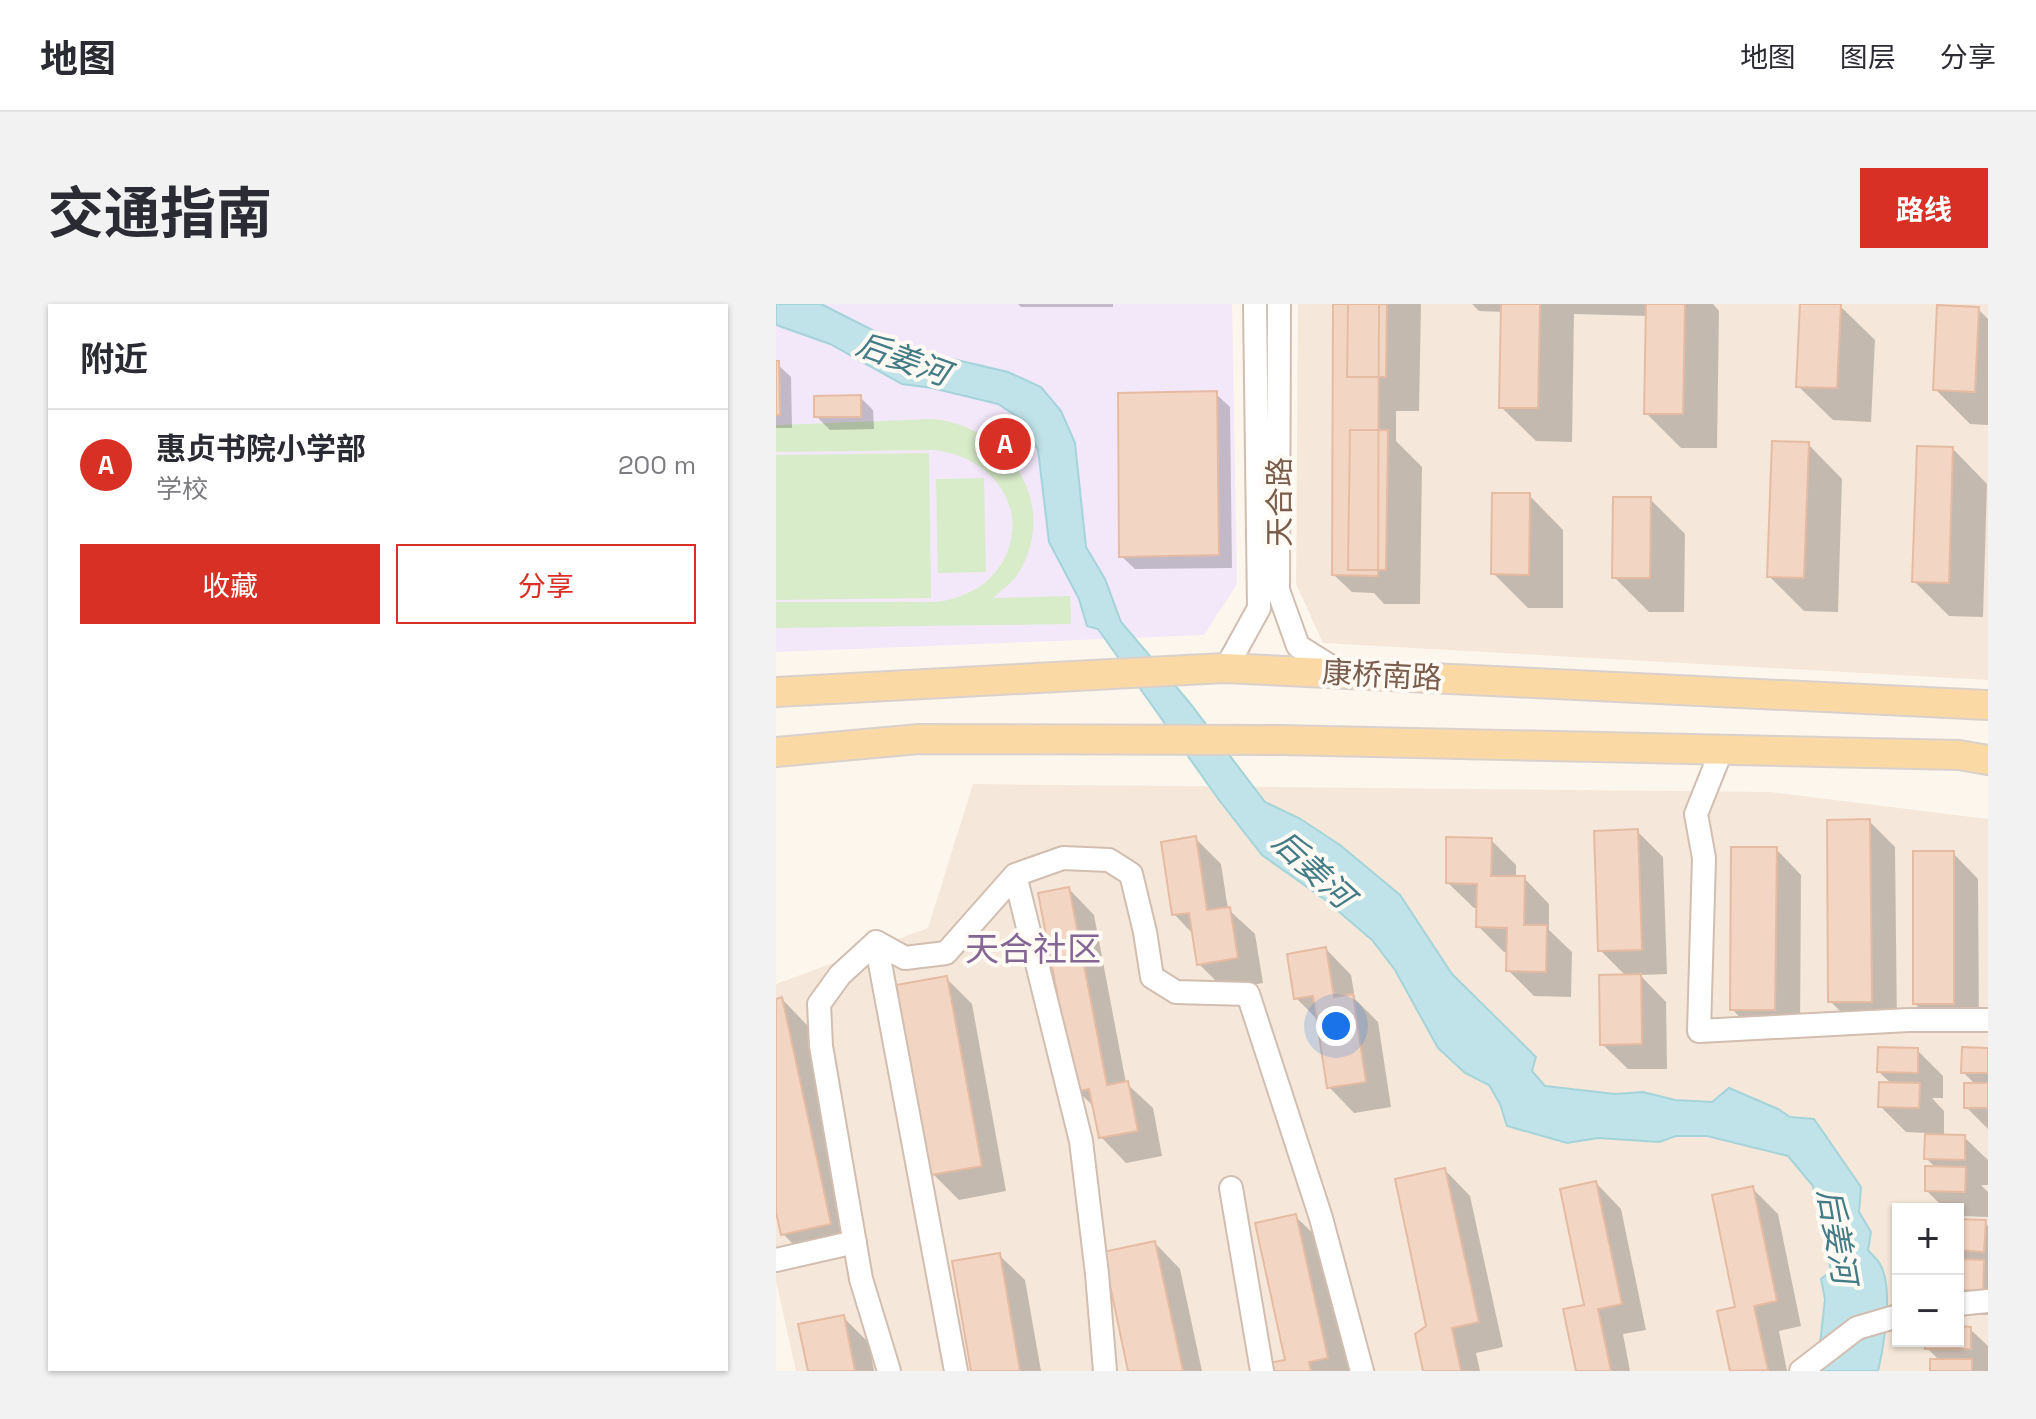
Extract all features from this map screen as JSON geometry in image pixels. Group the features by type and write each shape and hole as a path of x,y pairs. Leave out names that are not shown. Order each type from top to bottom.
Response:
{"main road":[{"name":"康桥南路","path":"776,692 1225,668 1988,705"},
{"path":"776,752 919,739 1281,740 1959,755 1988,760"}],"street":[{"name":"天合路","path":"1225,668 1259,608 1255,304"},
{"name":"天合路","path":"1279,304 1278,590 1298,646 1341,673"},
{"path":"1722,749 1696,814 1704,858 1699,1031 1909,1020 1988,1020"},
{"path":"876,942 905,958 946,953 1015,875 1063,858 1109,860 1131,874 1152,977 1176,992 1248,994 1321,1218 1362,1371"},
{"path":"1015,875 1081,1141 1105,1371"},
{"path":"876,942 840,975 819,1004 821,1046 861,1279 889,1371"},
{"path":"876,942 956,1371"},
{"path":"1231,1188 1262,1371"},
{"path":"776,1260 855,1242"},
{"path":"1964,1303 1988,1301"},
{"path":"1801,1371 1857,1328 1892,1318"}],"shaded area":[{"path":"776,304 1232,304 1237,584 1204,635 776,652"},
{"path":"1298,304 1988,304 1988,680 1323,643 1296,584"},
{"path":"973,784 1770,792 1988,819 1988,1371 796,1371 776,1281 776,984 928,928"}],"green space":[{"path":"933,419 982,435 1002,451 1018,470 1028,492 1033,516 1031,541 1019,572 993,598 1070,596 1071,624 776,628 776,602 941,601 976,589 999,567 1010,543 1012,523 1009,505 1001,488 973,462 934,450 776,452 776,425"},
{"path":"929,453 931,598 776,600 776,455"},
{"path":"984,478 986,572 938,573 936,479"}],"water":[{"name":"后姜河","path":"776,304 821,304 910,349 1008,372 1041,387 1061,411 1075,443 1086,547 1105,579 1121,622 1189,702 1265,802 1299,818 1340,845 1400,895 1452,974 1536,1057 1532,1071 1545,1086 1615,1094 1643,1092 1675,1100 1712,1102 1729,1088 1790,1117 1814,1119 1861,1187 1859,1212 1871,1232 1868,1250 1880,1264 1884,1275 1887,1302 1878,1371 1817,1371 1825,1299 1821,1279 1831,1271 1813,1186 1788,1156 1707,1136 1676,1136 1659,1142 1598,1138 1567,1143 1507,1126 1500,1104 1489,1085 1465,1073 1438,1048 1395,970 1372,940 1324,899 1262,855 1219,800 1098,629 1087,626 1079,599 1049,542 1038,450 1024,421 998,404 902,384 830,344 779,326 776,324"}],"building":[{"path":"1333,304 1379,304 1378,576 1332,575"},
{"path":"1348,304 1387,304 1386,377 1347,377"},
{"path":"1501,304 1540,304 1538,408 1499,408"},
{"path":"1646,304 1685,304 1683,414 1644,414"},
{"path":"1800,304 1841,304 1837,388 1796,387"},
{"path":"1937,305 1979,307 1975,392 1933,390"},
{"path":"776,361 779,361 780,415 776,415"},
{"path":"1217,391 1219,555 1119,557 1118,393"},
{"path":"861,395 861,417 814,417 814,396"},
{"path":"1350,430 1388,430 1386,570 1348,570"},
{"path":"1772,441 1809,442 1804,578 1767,577"},
{"path":"1917,446 1953,447 1949,583 1912,582"},
{"path":"1492,493 1530,493 1529,575 1491,574"},
{"path":"1613,497 1651,497 1650,578 1612,578"},
{"path":"1870,819 1872,1002 1828,1002 1827,820"},
{"path":"1638,829 1642,950 1598,951 1594,831"},
{"path":"1196,836 1207,910 1230,907 1238,958 1197,965 1189,913 1172,915 1161,842"},
{"path":"1446,837 1492,838 1491,876 1525,876 1524,925 1547,925 1546,972 1506,971 1507,928 1476,927 1477,884 1446,883"},
{"path":"1731,847 1777,847 1775,1010 1730,1010"},
{"path":"1913,851 1954,851 1954,1004 1913,1004"},
{"path":"1069,887 1107,1085 1128,1081 1138,1131 1099,1138 1089,1089 1076,1092 1038,893"},
{"path":"1326,947 1334,997 1353,994 1366,1082 1327,1088 1313,996 1294,999 1287,954"},
{"path":"1641,974 1642,1044 1600,1045 1599,975"},
{"path":"947,976 982,1166 931,1175 896,985"},
{"path":"782,997 831,1224 781,1235 776,1212 776,999"},
{"path":"1878,1047 1918,1048 1918,1073 1877,1072"},
{"path":"1962,1047 1988,1048 1988,1073 1961,1073"},
{"path":"1879,1082 1920,1083 1919,1108 1878,1107"},
{"path":"1964,1083 1988,1083 1988,1108 1964,1108"},
{"path":"1925,1134 1965,1135 1965,1160 1924,1159"},
{"path":"1925,1166 1966,1167 1965,1192 1925,1191"},
{"path":"1445,1168 1479,1322 1452,1328 1461,1371 1423,1371 1415,1334 1426,1326 1395,1179"},
{"path":"1596,1181 1622,1304 1598,1309 1611,1371 1576,1371 1563,1309 1584,1305 1560,1189"},
{"path":"1753,1186 1777,1301 1754,1306 1768,1370 1730,1371 1717,1311 1735,1307 1712,1195"},
{"path":"1296,1214 1328,1358 1309,1362 1311,1371 1271,1371 1269,1363 1285,1360 1255,1223"},
{"path":"1964,1219 1986,1220 1984,1252 1964,1250"},
{"path":"1155,1241 1183,1371 1128,1371 1103,1252"},
{"path":"1000,1253 1020,1371 971,1371 952,1261"},
{"path":"1964,1259 1984,1260 1983,1291 1964,1290"},
{"path":"844,1315 855,1371 808,1371 798,1324"},
{"path":"1964,1326 1971,1327 1971,1349 1925,1349 1964,1347"},
{"path":"1930,1359 1972,1359 1972,1371 1930,1371"}],"place":[{"name":"惠贞书院小学部","path":"1005,444"}],"district":[{"name":"天合社区","path":"1033,949"}]}
